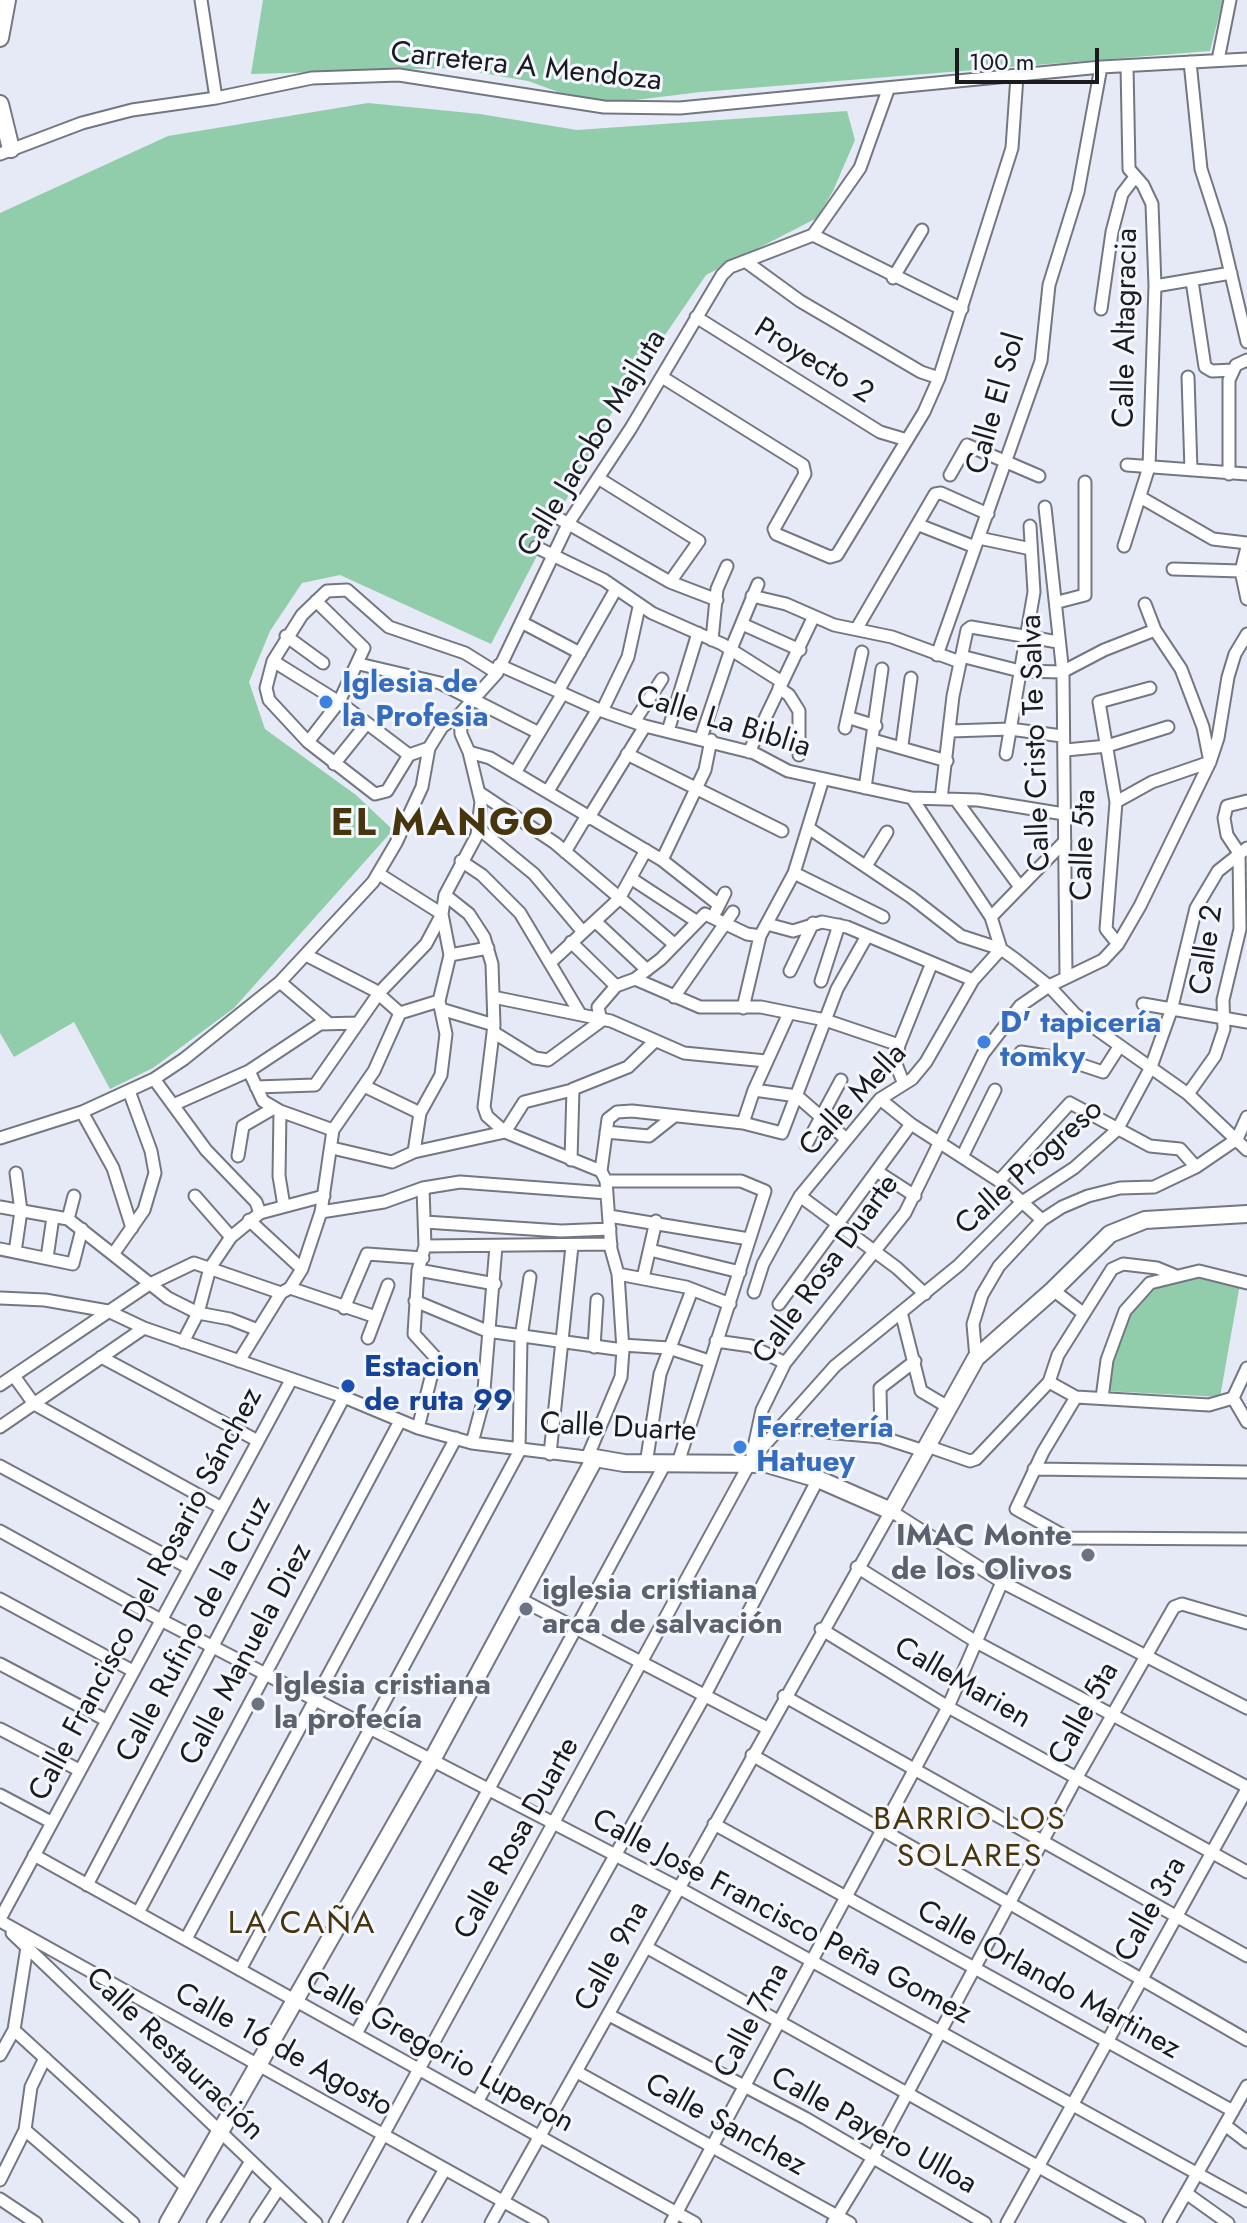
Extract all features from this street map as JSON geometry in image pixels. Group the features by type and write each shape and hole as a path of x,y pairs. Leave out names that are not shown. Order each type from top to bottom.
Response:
{"street":[{"path":"0,38 7,0"},
{"path":"201,0 216,98"},
{"path":"1218,60 1230,0"},
{"name":"Carretera A Mendoza","path":"5,152 121,112 216,98 312,78 356,75 457,81 579,104 644,109 888,90 1101,67 1247,59"},
{"path":"1190,62 1201,169 1247,342"},
{"name":"Calle Altagracia","path":"1124,546 1149,467 1155,286 1152,204 1129,169 1127,66"},
{"name":"Calle El Sol","path":"937,655 1041,361 1049,285 1078,192 1101,67"},
{"path":"662,377 803,465 805,474 774,529 781,537 835,557 907,440 939,378 1012,148 1017,76"},
{"path":"888,90 860,168 813,235 893,278 962,309"},
{"path":"0,104 5,152"},
{"path":"1101,309 1112,232 1122,194 1135,177"},
{"path":"893,278 922,230"},
{"name":"Calle Jacobo Majluta","path":"0,1138 82,1112 154,1079 280,982 308,956 379,874 422,787 429,748 442,727 475,699 498,669 523,623 569,522 662,377 722,275 730,267 813,235"},
{"path":"745,261 800,301 921,372 939,378"},
{"path":"1155,286 1231,273"},
{"path":"1192,281 1205,367 1212,371 1233,370"},
{"name":"Proyecto 2","path":"696,317 880,432 907,440"},
{"path":"1229,474 1229,380 1233,370 1247,360"},
{"path":"1188,377 1191,470"},
{"path":"950,475 967,445 1039,476"},
{"path":"1127,465 1247,474"},
{"path":"598,478 699,541 670,582"},
{"path":"1058,602 1085,595 1085,482"},
{"path":"857,628 935,494 941,493 988,514"},
{"path":"1140,497 1213,539 1247,545 1241,571 1247,599"},
{"name":"Calle Cristo Te Salva","path":"1045,507 1058,602 1062,736 1066,750 1066,977"},
{"path":"553,515 670,582 717,600"},
{"path":"919,525 977,542 1031,549"},
{"path":"1006,754 1034,592 1030,526"},
{"path":"536,547 616,589 639,607 731,649 780,685 799,711 799,755"},
{"path":"712,640 717,589 727,566"},
{"path":"1173,569 1241,571"},
{"path":"662,860 705,770 706,739 731,649 758,584"},
{"path":"515,773 616,589"},
{"name":"Calle La Biblia","path":"316,601 327,591 347,590 389,627 465,653 600,710 639,724 749,752 788,771 912,798 956,800 1064,814"},
{"path":"752,596 786,604 813,618 892,637 937,655 1020,671 1062,672 1104,650 1155,630"},
{"path":"308,742 339,702 364,650 316,601 286,636 273,661 266,688 269,700 308,742 381,796 402,772 409,755 429,748"},
{"path":"1116,802 1152,782 1210,762 1203,727 1181,669 1155,630 1145,604"},
{"path":"548,791 600,710 628,657 639,607"},
{"path":"749,752 813,618"},
{"path":"523,623 580,653"},
{"path":"742,624 800,650"},
{"path":"941,799 961,659 971,627 1058,642"},
{"path":"668,731 698,633"},
{"name":"Calle Rosa Duarte","path":"335,2223 751,1461 762,1410 785,1363 915,1196 983,1054 1020,1006 1049,986 1103,960 1118,944 1140,906 1210,762 1218,738 1228,677 1235,654 1247,634"},
{"path":"286,636 323,663"},
{"path":"862,652 847,723 876,726"},
{"path":"273,661 339,702 409,755"},
{"path":"359,664 440,683 539,733"},
{"path":"865,788 882,669"},
{"path":"902,745 911,678"},
{"path":"565,852 627,754 662,679"},
{"name":"Calle 5ta","path":"1118,944 1106,929 1116,802 1099,702 1150,688"},
{"path":"256,1087 315,1085 379,993 426,944 442,914 445,895 478,828 480,793 461,734 460,714"},
{"path":"334,764 367,723"},
{"path":"1066,750 1107,746 1168,727"},
{"path":"951,731 1010,729 1062,736"},
{"path":"873,740 902,745 947,761"},
{"path":"469,752 490,758 662,860 725,922 747,934 760,936"},
{"path":"627,754 782,831"},
{"path":"743,1008 760,936 794,873 823,779"},
{"path":"480,793 565,852 674,944"},
{"path":"912,798 991,917 1001,949"},
{"path":"956,800 1020,887"},
{"name":"Calle 2","path":"1188,1094 1215,1056 1224,1029 1223,1000 1240,929 1243,850 1227,835 1224,818 1227,806 1247,801"},
{"path":"478,828 534,874 583,932"},
{"path":"810,829 961,936 1001,949 1049,986 1075,1014 1188,1094 1247,1150"},
{"path":"866,866 887,832"},
{"path":"991,917 1065,841"},
{"path":"552,961 619,899 646,850"},
{"name":"Calle Progreso","path":"751,1461 835,1366 925,1294 1022,1202 1074,1168 1117,1130 1151,1067 1171,1011 1196,908 1218,871 1243,850"},
{"path":"461,861 505,896 552,961 579,1012"},
{"path":"794,873 883,917"},
{"path":"379,874 442,914 450,955 442,1005 446,1034 441,1075 420,1113 414,1152"},
{"path":"632,879 696,921"},
{"path":"601,1021 598,1007 616,986 635,979 647,970 696,921 716,910 725,893"},
{"path":"445,895 469,914 488,948 493,1029 484,1107 487,1116 505,1132 571,1160 605,1182"},
{"path":"674,997 733,912"},
{"path":"596,922 647,970"},
{"path":"767,924 797,931 813,923 839,925 973,980"},
{"path":"790,971 813,923"},
{"path":"821,981 839,925"},
{"path":"168,2223 432,1760 520,1599 591,1458 621,1377 623,1347 618,1274 611,1244 605,1182 609,1117 617,1112 632,1111 743,1123 782,1133 837,989 867,936"},
{"path":"571,942 616,986"},
{"path":"450,955 488,948"},
{"name":"Calle Mella","path":"754,1292 763,1264 800,1196 880,1099 912,1079 926,1062 973,980 1001,949"},
{"path":"308,956 379,993 400,1013"},
{"path":"903,1082 896,1064 899,1045 931,965"},
{"path":"635,979 674,997 712,1009 743,1008 789,1013 825,1020 899,1045"},
{"path":"280,982 327,1022 342,1026 357,1023"},
{"path":"493,997 579,1012 601,1021 611,1021 695,1055 766,1061"},
{"path":"1143,1004 1247,1022"},
{"path":"400,1013 442,1005 493,1029 541,1060 548,1060 601,1021"},
{"path":"239,1361 302,1269 321,1212 333,1130 364,1086 400,1013"},
{"path":"743,1123 766,1061 789,1013"},
{"path":"173,1105 249,1071 327,1022"},
{"path":"332,1148 385,1163 414,1152 505,1132 524,1102 572,1090 628,1067 655,1041"},
{"path":"1021,1052 1061,1058 1103,1072 1119,1047"},
{"path":"249,1071 263,1101 277,1110 333,1130"},
{"path":"154,1079 206,1150 256,1202 255,1216 302,1269"},
{"path":"806,1145 819,1115 841,1080"},
{"path":"364,1086 420,1113"},
{"path":"571,1160 572,1090"},
{"path":"754,1090 797,1096 845,1138"},
{"path":"962,1157 995,1090"},
{"path":"114,1253 144,1210 155,1173 151,1151 129,1091"},
{"path":"880,1099 911,1124 999,1181 1042,1220"},
{"path":"999,1181 1070,1103 1150,1146 1174,1146 1196,1167"},
{"path":"238,1156 243,1126 277,1110"},
{"path":"277,1110 279,1176 284,1206"},
{"path":"82,1112 113,1168 132,1228"},
{"path":"606,1132 649,1136 673,1117"},
{"path":"976,1358 973,1324 982,1295 999,1266 1042,1220 1088,1196 1120,1188 1154,1187 1196,1167 1237,1139 1247,1117"},
{"path":"779,1304 911,1124"},
{"path":"878,1172 915,1196"},
{"path":"15,1252 21,1211 16,1173"},
{"path":"321,1212 384,1202 423,1188 460,1182 741,1181 765,1191 730,1304 672,1464 356,2034"},
{"path":"418,1428 436,1358 414,1334 418,1270 424,1252 423,1188"},
{"path":"68,1219 74,1196"},
{"path":"195,1196 231,1237"},
{"path":"183,1342 198,1313 210,1268 231,1237 255,1216 324,1196"},
{"path":"800,1196 925,1294"},
{"path":"0,1207 68,1219 114,1253 148,1285 198,1313 230,1319 258,1330"},
{"path":"891,1511 976,1358 1110,1234 1129,1225 1176,1216 1247,1214"},
{"path":"47,1258 53,1217"},
{"path":"425,1222 561,1231 610,1223 656,1221 749,1239"},
{"path":"643,1278 656,1221"},
{"path":"0,1249 73,1264 82,1229"},
{"path":"344,1308 367,1254 496,1246 611,1244"},
{"path":"472,1443 483,1402 496,1246"},
{"path":"550,1454 572,1246"},
{"path":"650,1250 740,1272"},
{"path":"0,1385 148,1285 194,1263 376,1317"},
{"path":"785,1424 825,1432 881,1437 970,1461 976,1459 1049,1382 1058,1355 1102,1280 1123,1264 1157,1268 1174,1275"},
{"path":"418,1270 495,1284"},
{"path":"1102,1398 1107,1360 1125,1311 1150,1283 1199,1271 1247,1283"},
{"path":"618,1274 692,1290 730,1304"},
{"path":"240,1970 519,1452 521,1338 530,1277"},
{"path":"368,1338 388,1285"},
{"path":"646,1464 660,1374 692,1290"},
{"path":"1053,1290 1083,1313"},
{"name":"Calle Duarte","path":"0,1298 45,1300 108,1311 144,1328 344,1397 418,1428 472,1443 519,1452 646,1464 751,1461 818,1479 891,1511 1002,1582 1247,1708"},
{"path":"594,1347 597,1300"},
{"path":"415,1301 487,1331 521,1338 594,1347 669,1348 709,1361"},
{"path":"901,1312 921,1391 948,1407"},
{"path":"0,1427 144,1328"},
{"path":"716,1341 751,1346 785,1363"},
{"path":"101,1357 258,1441"},
{"path":"881,1437 880,1388 915,1361"},
{"path":"1049,1382 1076,1397 1209,1405 1233,1398 1247,1368"},
{"path":"14,1376 34,1404 222,1508"},
{"name":"Calle Francisco Del Rosario Sánchez","path":"0,1920 291,1380"},
{"name":"Calle Rufino de la Cruz","path":"87,1885 344,1397"},
{"path":"1076,1397 1015,1508 1063,1536 1247,1539"},
{"path":"1233,1398 1247,1422"},
{"name":"Calle Manuela Diez","path":"138,1913 400,1421"},
{"path":"186,1939 456,1438"},
{"path":"0,1466 189,1568"},
{"path":"1034,1469 1247,1472"},
{"path":"477,2102 705,1695 818,1479"},
{"name":"Calle 9na","path":"491,2223 541,2138 821,1629 891,1511"},
{"name":"Calle Jose Francisco Peña Gomez","path":"0,1531 161,1620 679,1888 1247,2201"},
{"path":"857,1567 978,1643 1247,1788"},
{"name":"Calle 7ma","path":"674,2218 948,1707 1002,1582"},
{"path":"0,1599 133,1671"},
{"path":"520,1599 767,1728"},
{"name":"Calle 5ta","path":"835,2219 872,2159 1112,1713 1174,1607 1182,1604 1247,1623"},
{"name":"CalleMarien","path":"821,1629 948,1707 1247,1872"},
{"path":"0,1664 106,1720"},
{"path":"784,1696 1247,1956"},
{"path":"0,1729 79,1770"},
{"path":"752,1755 1247,2040"},
{"name":"Calle 3ra","path":"1007,2223 1247,1788"},
{"path":"0,1795 51,1822"},
{"name":"Calle Orlando Martinez","path":"714,1824 1233,2111"},
{"name":"Calle Gregorio Luperon","path":"34,1855 541,2138 674,2218 695,2223"},
{"name":"Calle Restauración","path":"0,1920 279,2188 301,2218 316,2223"},
{"name":"Calle 16 de Agosto","path":"0,1920 542,2223"},
{"path":"0,2055 14,2030 27,1947"},
{"path":"646,1947 1139,2223"},
{"name":"Calle Payero Ulloa","path":"609,2015 745,2087 985,2223"},
{"path":"14,2030 188,2189"},
{"path":"0,2180 25,2130 31,2087 45,2058"},
{"name":"Calle Sanchez","path":"577,2072 835,2219 850,2223"},
{"path":"1169,2223 1246,2092"},
{"path":"1225,2125 1247,2142"},
{"path":"25,2130 133,2223"},
{"path":"213,2223 251,2161"},
{"path":"414,2223 445,2169"},
{"path":"256,2223 279,2188"},
{"path":"1186,2193 1228,2223"},
{"path":"0,2199 36,2223"}],"green space":[{"path":"263,0 1223,0 1210,51 701,92 594,105 528,81 453,68 251,74"},
{"path":"368,103 480,114 577,130 847,111 855,140 833,191 817,218 706,275 611,414 491,644 340,575 302,583 270,631 249,682 265,729 356,795 393,830 234,1008 153,1068 110,1089 74,1022 14,1057 0,1033 0,213 168,136"},
{"path":"1193,1273 1240,1284 1220,1397 1106,1391 1112,1359 1128,1314 1153,1287"}],"place":[{"name":"Iglesia de la Profesia","path":"326,702"},
{"name":"D' tapicería tomky","path":"984,1042"},
{"name":"Estacion de ruta 99","path":"348,1386"},
{"name":"Ferretería Hatuey","path":"740,1447"},
{"name":"IMAC Monte de los Olivos","path":"1088,1555"},
{"name":"iglesia cristiana arca de salvación","path":"526,1609"},
{"name":"Iglesia cristiana la profecía","path":"258,1704"}],"district":[{"name":"EL MANGO","path":"443,826"},
{"name":"BARRIO LOS SOLARES","path":"970,1840"},
{"name":"LA CAÑA","path":"302,1925"}]}
